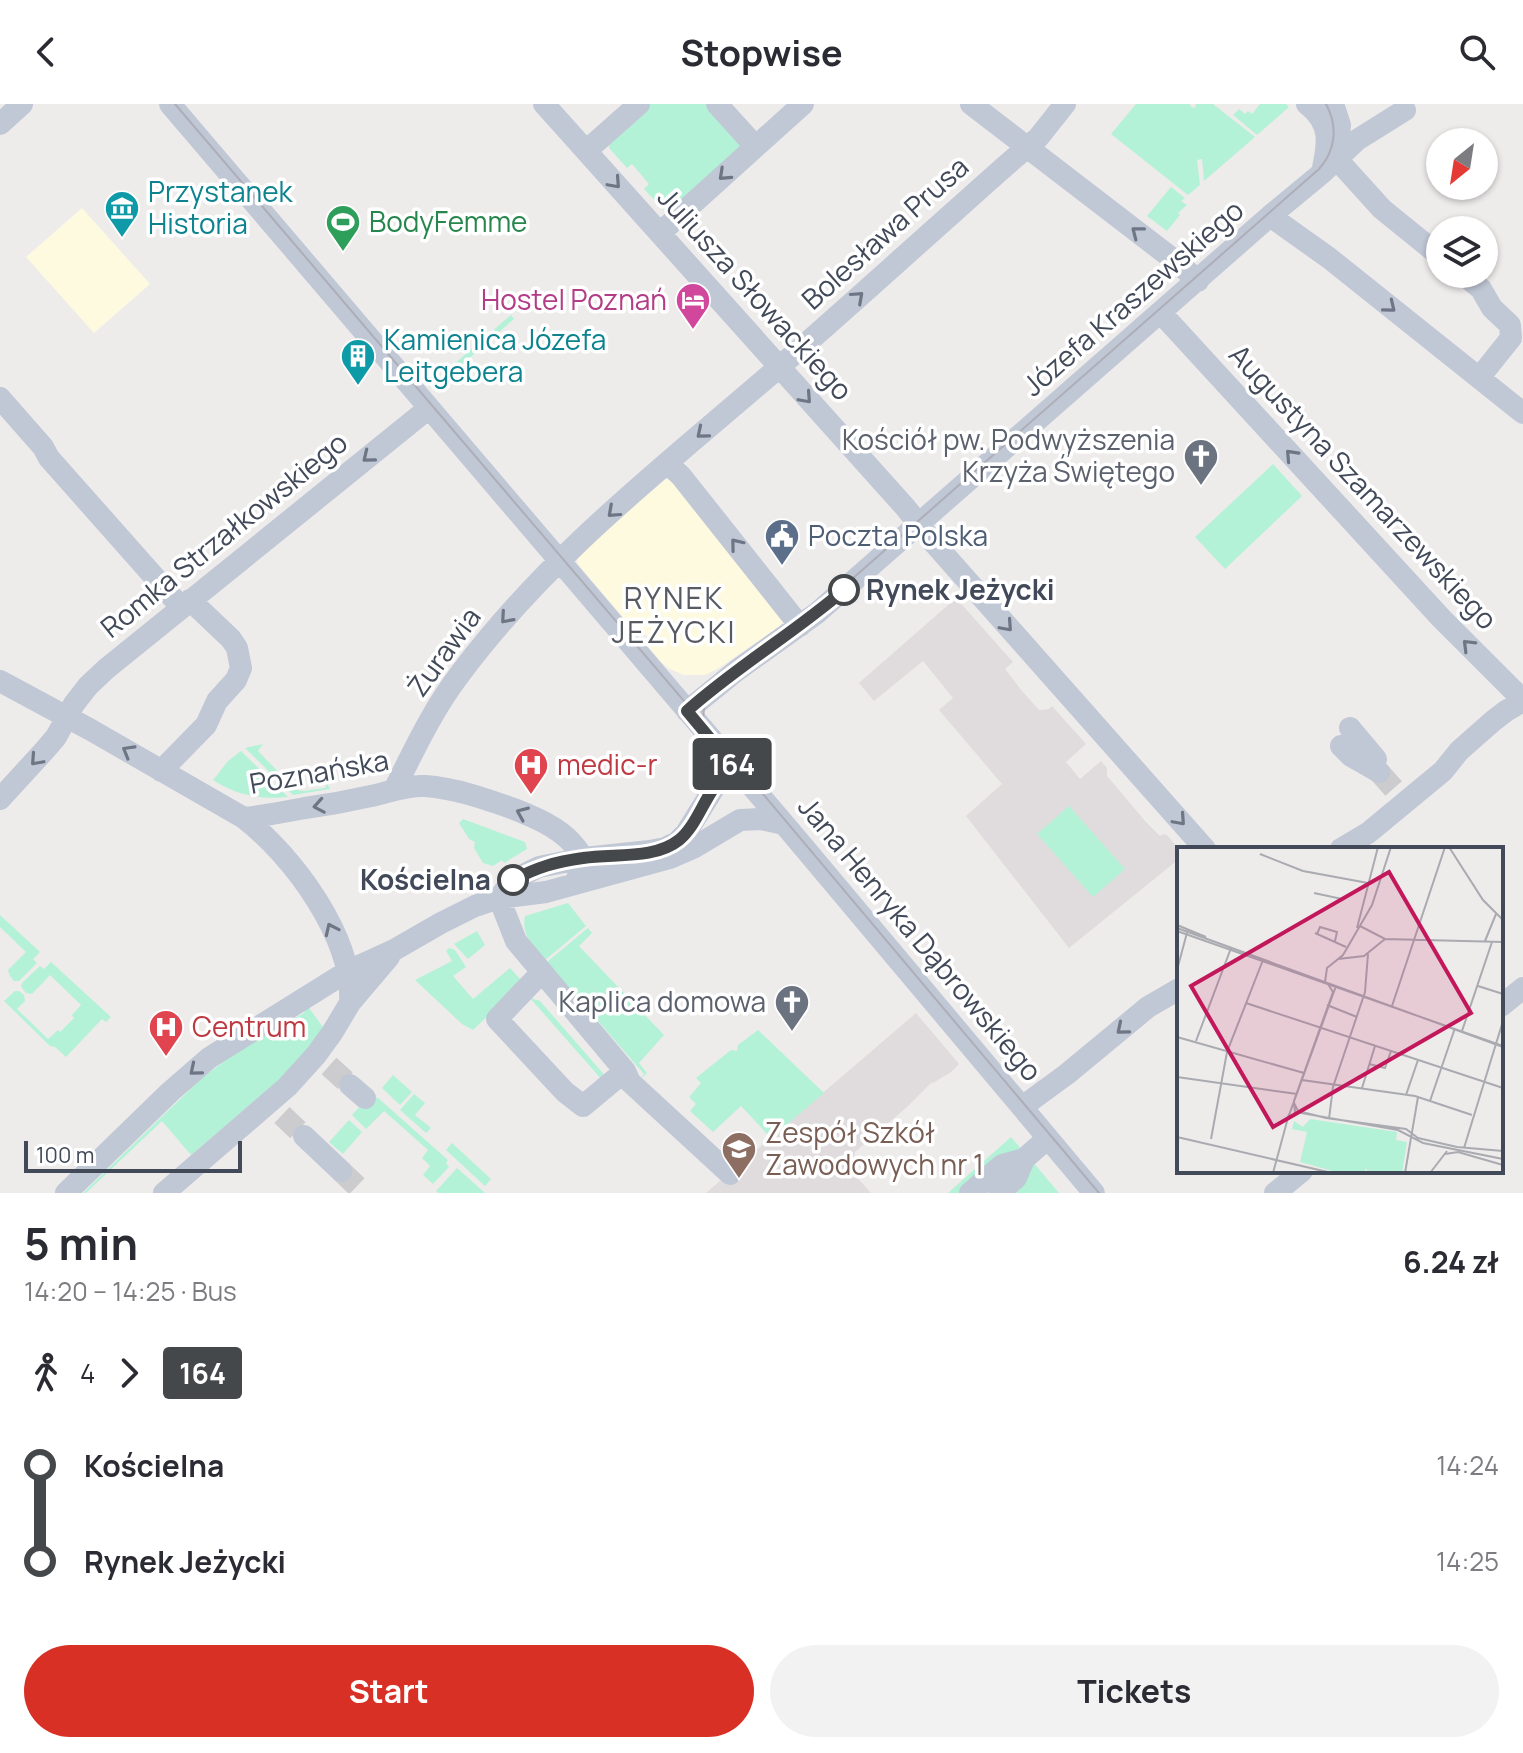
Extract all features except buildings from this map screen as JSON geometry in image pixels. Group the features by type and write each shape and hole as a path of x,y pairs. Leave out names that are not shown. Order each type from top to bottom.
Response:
{"street":[{"path":"0,124 22,104"},
{"name":"Jana Henryka Dąbrowskiego","path":"170,104 1094,1193"},
{"name":"Juliusza Słowackiego","path":"544,104 905,507 1203,847"},
{"path":"586,151 639,104"},
{"path":"717,104 755,146"},
{"path":"660,233 803,104"},
{"path":"971,104 1198,281"},
{"name":"Bolesława Prusa","path":"559,561 1038,138 1065,104"},
{"path":"1307,104 1319,115 1326,129 1333,170 1426,245"},
{"path":"1333,104 1340,136 1333,170"},
{"name":"Józefa Kraszewskiego","path":"687,711 736,671 800,626 1270,216 1333,170 1357,140 1407,107"},
{"path":"1270,216 1329,258 1523,413"},
{"path":"1479,378 1511,338 1510,325 1492,308 1480,288"},
{"name":"Augustyna Szamarzewskiego","path":"1161,313 1441,618 1523,701"},
{"path":"0,398 90,504 186,603 231,639 237,648 241,668 236,680 217,701 206,725 161,771"},
{"name":"Romka Strzałkowskiego","path":"0,799 56,737 88,686 186,603 429,408"},
{"path":"667,463 681,476 800,626"},
{"name":"Żurawia","path":"394,790 453,683 559,561"},
{"name":"Poznańska","path":"0,681 244,818 424,786 456,791 523,813 571,841 584,858"},
{"path":"1344,847 1368,833 1401,796 1443,771 1459,751 1493,721 1523,701"},
{"path":"1345,737 1351,756 1374,768"},
{"path":"499,898 513,880 539,867 584,858 650,851 677,842 714,788 734,767"},
{"path":"740,820 751,786"},
{"path":"244,818 270,841 314,896 348,971 350,1003"},
{"path":"66,1193 199,1065 348,971 475,906 499,898 546,892 670,858 740,820 761,819 784,824"},
{"path":"573,884 583,873 584,858"},
{"path":"499,898 516,941 628,1077 730,1174"},
{"path":"332,1033 350,1003 394,950"},
{"path":"542,972 497,1019 565,1092 583,1106 628,1077"},
{"path":"1503,1004 1523,988"},
{"path":"1022,1107 1148,1007 1177,990"},
{"path":"164,1193 276,1109 287,1087 322,1061 339,1010 336,1002 323,994 307,997"},
{"path":"304,1136 341,1171"},
{"path":"970,1193 1002,1165 1024,1159 1048,1138"},
{"path":"999,1193 1016,1178 1024,1159"},
{"path":"1275,1193 1300,1173"}],"shaded area":[{"path":"82,208 150,284 94,333 26,257"},
{"path":"666,479 672,480 784,621 705,675 683,675 661,662 647,645 651,641 642,631 638,635 577,563 579,553"},
{"path":"956,598 1013,662 1005,669 1022,691 1039,710 1052,706 1086,744 1066,762 1080,779 1101,761 1107,768 1107,776 1145,821 1160,836 1167,835 1177,847 1177,861 1069,948 966,816 1002,784 939,710 953,698 923,661 874,701 859,683"},
{"path":"916,1013 959,1064 932,1082 855,1152 852,1172 871,1193 706,1193"}],"green space":[{"path":"649,104 709,104 742,145 669,213 644,189 649,184 632,164 627,168 609,148 609,144"},
{"path":"1136,104 1190,104 1195,108 1196,104 1213,104 1255,137 1204,181 1202,159 1197,160 1200,185 1188,195 1111,134"},
{"path":"1260,104 1286,104 1289,107 1257,135 1233,115 1239,109 1245,114 1248,111 1252,114"},
{"path":"1171,187 1185,198 1181,201 1187,205 1167,231 1147,216"},
{"path":"511,315 514,319 457,369 453,365"},
{"path":"1273,464 1302,496 1225,569 1195,537"},
{"path":"263,744 258,751 298,790 325,788 327,783 330,789 293,795 245,748"},
{"path":"241,751 288,797 249,795 213,780 228,761"},
{"path":"1069,806 1125,869 1093,897 1037,834"},
{"path":"463,819 525,842 527,849 504,863 502,860 493,866 483,863 474,848 475,842 469,839 459,823"},
{"path":"568,903 586,926 545,960 526,935 525,916"},
{"path":"0,915 40,952 33,959 37,963 19,981 14,981 8,970 26,952 0,927"},
{"path":"588,928 592,933 579,946 664,1035 639,1063 647,1073 637,1082 644,1074 547,962"},
{"path":"477,931 485,945 468,959 454,944"},
{"path":"449,948 455,950 466,967 453,976 473,999 510,968 523,982 473,1030 462,1024 415,980 452,961 446,951"},
{"path":"51,962 111,1017 106,1022 102,1019 66,1057 50,1046 4,1001 19,991 25,1001 17,1009 48,1039 58,1030 60,1032 74,1018 72,1015 81,1005 50,975 32,994 26,993 21,984 40,966 44,969"},
{"path":"530,998 540,1001 607,1078 603,1081"},
{"path":"307,1005 325,1030 304,1059 191,1155 162,1121 83,1193 203,1077 277,1023 283,1025 304,1013"},
{"path":"758,1030 824,1093 771,1138 741,1106 713,1132 690,1111 696,1104 689,1097 701,1083 696,1078 731,1050 737,1051 738,1045"},
{"path":"393,1075 412,1092 400,1105 382,1088"},
{"path":"414,1094 425,1103 415,1115 431,1128 426,1133 400,1110"},
{"path":"377,1097 448,1160 446,1163 449,1167 433,1184 423,1175 430,1166 422,1158 428,1150 384,1111 366,1129 352,1115 362,1104 366,1108"},
{"path":"349,1120 362,1132 343,1154 329,1142"},
{"path":"1011,1137 1023,1151 996,1159 958,1193 948,1193"},
{"path":"452,1143 491,1179 485,1186 446,1150"},
{"path":"1032,1161 1059,1193 1007,1193"},
{"path":"457,1168 485,1193 436,1191"}],"tunnel":[{"path":"1379,772 1395,790"},
{"path":"329,1066 350,1085"},
{"path":"282,1115 304,1136"},
{"path":"341,1171 364,1193"}],"tram line":[{"path":"175,104 1099,1193"},
{"path":"705,729 703,715 706,702 711,689 721,678 819,608 1319,169 1329,154 1334,129 1326,104"}],"bus line":[{"name":"164","path":"513,880 539,867 584,858 650,851 677,842 714,788 734,767 687,711 736,671 807,622 844,590"}],"place":[{"name":"Przystanek Historia","path":"122,239"},
{"name":"BodyFemme","path":"343,253"},
{"name":"Hostel Poznań","path":"693,331"},
{"name":"Kamienica Józefa Leitgebera","path":"358,387"},
{"name":"Kościół pw. Podwyższenia Krzyża Świętego","path":"1201,487"},
{"name":"Poczta Polska","path":"782,567"},
{"name":"Rynek Jeżycki","path":"844,590"},
{"name":"medic-r","path":"531,796"},
{"name":"Kościelna","path":"513,880"},
{"name":"Kaplica domowa","path":"792,1033"},
{"name":"Centrum","path":"166,1058"},
{"name":"Zespół Szkół Zawodowych nr 1","path":"739,1180"}],"district":[{"name":"RYNEK JEŻYCKI","path":"674,616"}]}
